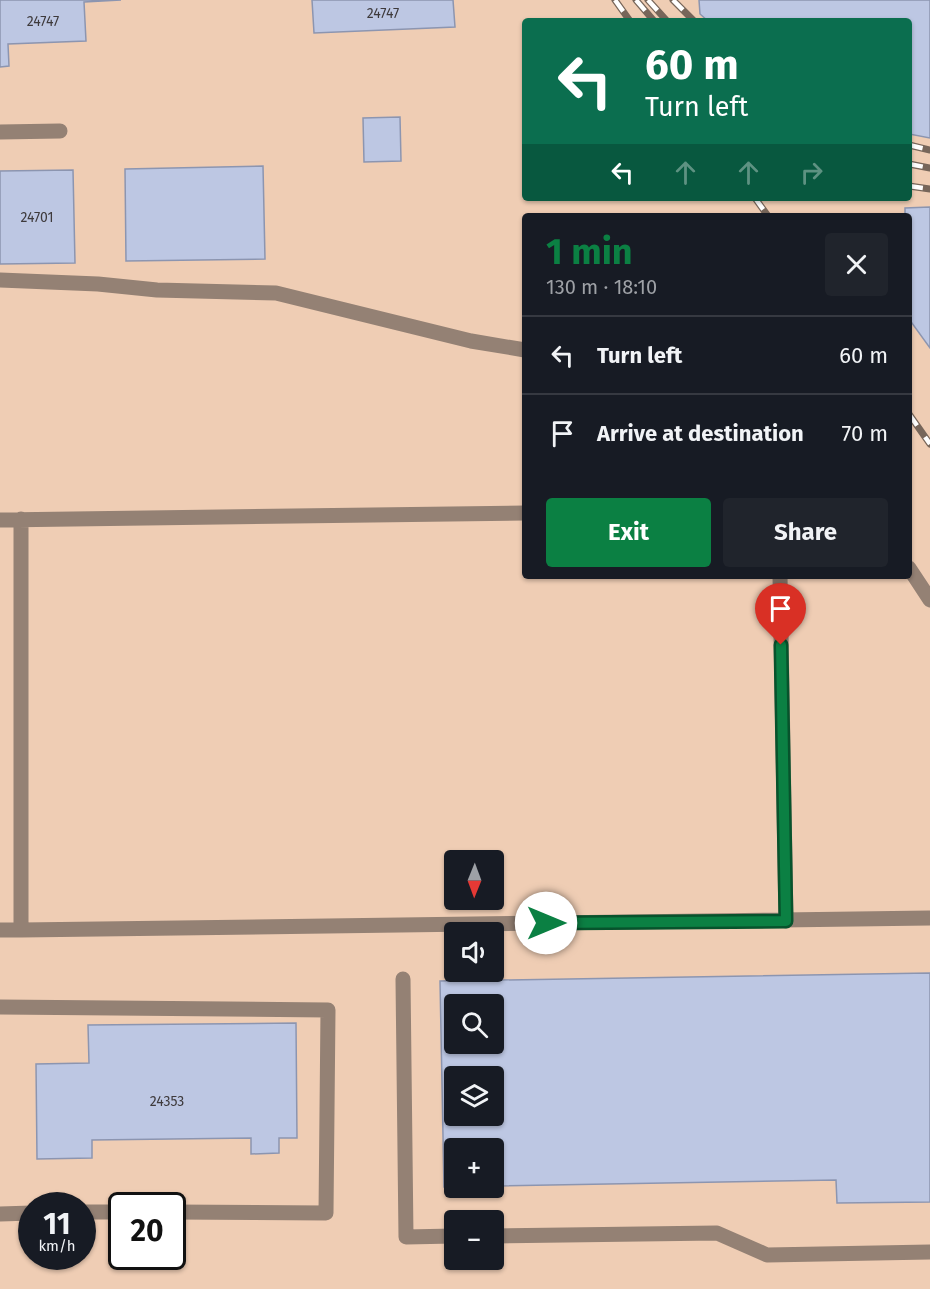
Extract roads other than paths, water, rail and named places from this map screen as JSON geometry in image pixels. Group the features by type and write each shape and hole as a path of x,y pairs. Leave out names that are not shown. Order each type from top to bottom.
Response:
{"lane":[{"path":"0,132 60,131"},
{"path":"0,280 98,284 157,290 276,293 471,341 522,350"},
{"path":"0,520 522,513"},
{"path":"21,519 21,930"},
{"path":"912,573 930,600"},
{"path":"780,579 786,921"},
{"path":"0,930 930,918"},
{"path":"403,979 406,1237 444,1236"},
{"path":"0,1007 328,1010 326,1213 186,1212"},
{"path":"0,1214 18,1213"},
{"path":"504,1236 717,1233 767,1255 930,1252"}],"railway":[{"path":"615,0 628,18"},
{"path":"636,0 651,18"},
{"path":"648,0 664,18"},
{"path":"673,0 691,18"},
{"path":"912,146 930,150"},
{"path":"912,165 930,168"},
{"path":"912,186 930,189"},
{"path":"757,201 766,213"},
{"path":"912,418 930,444"}]}
